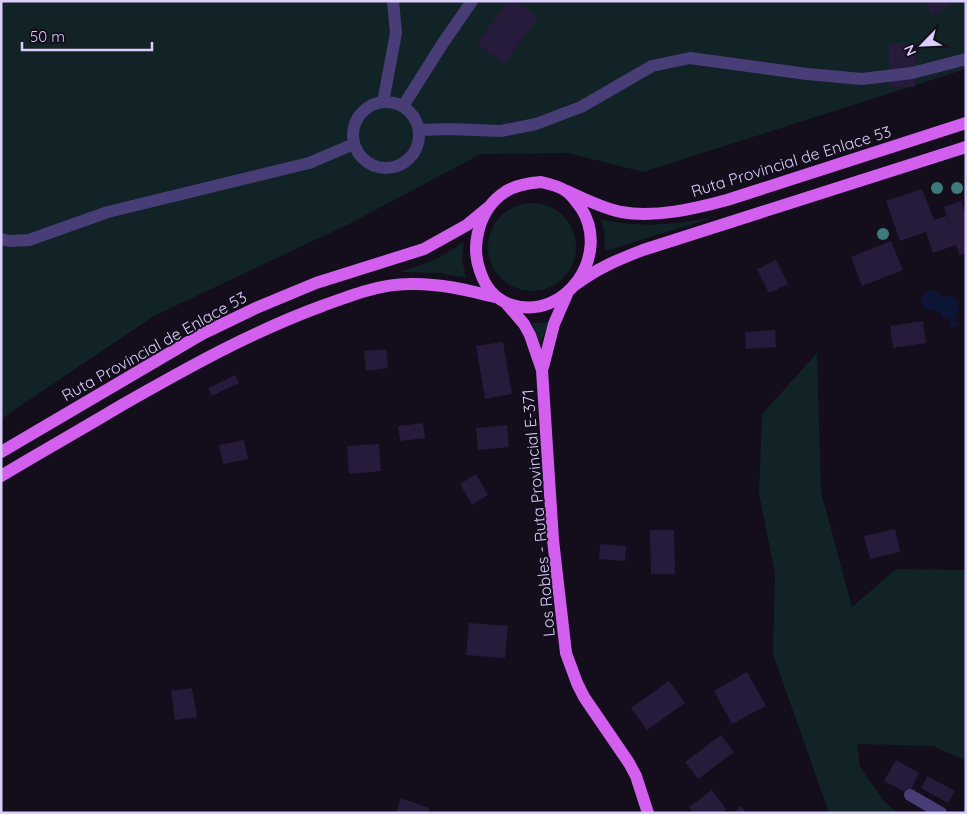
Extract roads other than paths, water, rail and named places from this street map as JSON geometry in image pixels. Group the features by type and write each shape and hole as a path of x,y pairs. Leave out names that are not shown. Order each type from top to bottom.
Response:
{"main road":[{"name":"Ruta Provincial de Enlace 53","path":"567,191 597,205 621,212 654,213 698,208 736,198 966,123"},
{"path":"1,476 198,362 269,327 334,302 382,288 409,284 448,287 501,300 519,307 532,308 546,305 571,290 600,268 644,250 966,147"},
{"path":"541,182 555,185 567,191 585,215 590,228 590,257 585,270 571,290 554,324 542,370 530,335 524,324 486,285 477,261 478,234 481,222 490,206 505,192 524,184 541,182"},
{"name":"Ruta Provincial de Enlace 53","path":"1,452 202,334 256,308 316,283 424,249 468,225 490,206"},
{"name":"Los Robles - Ruta Provincial E-371","path":"542,370 553,540 566,653 584,697 636,776 642,789 648,813"}],"street":[{"path":"383,102 396,33 393,1"},
{"path":"404,106 443,43 472,1"},
{"path":"419,130 501,131 536,124 581,108 652,66 690,58 807,74 862,79 912,73 966,60"},
{"path":"383,102 397,103 404,106 416,120 419,130 419,142 414,154 406,163 394,168 382,168 370,164 360,156 354,144 353,132 356,121 363,111 372,105 383,102"},
{"path":"1,239 10,241 29,240 108,212 309,163 354,144"},
{"path":"910,795 942,813"}],"water":[{"path":"933,289 941,296 953,297 957,301 957,306 960,310 955,314 958,326 951,327 949,318 943,318 939,311 926,309 921,303 921,299 927,291"}]}
